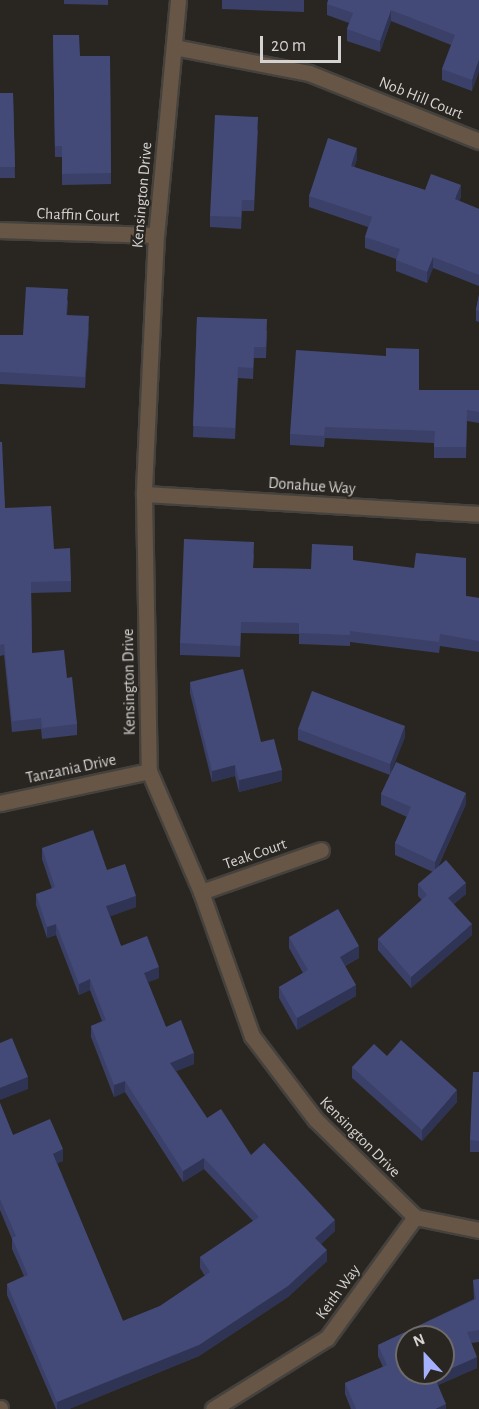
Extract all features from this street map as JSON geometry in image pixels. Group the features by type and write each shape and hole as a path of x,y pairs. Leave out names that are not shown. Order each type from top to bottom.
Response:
{"street":[{"name":"Kensington Drive","path":"178,0 156,235 144,494 149,771 201,892 252,1036 315,1119 416,1217"},
{"name":"Nob Hill Court","path":"174,48 309,73 479,141"},
{"name":"Chaffin Court","path":"0,230 156,235"},
{"name":"Donahue Way","path":"144,494 479,514"},
{"name":"Tanzania Drive","path":"0,802 149,771"},
{"name":"Teak Court","path":"201,892 321,850"},
{"path":"416,1217 479,1230"},
{"name":"Keith Way","path":"213,1409 327,1338 416,1217"}],"building":[{"path":"328,0 479,0 479,60 472,80 442,69 455,35 391,10 380,41 347,29 353,13 327,4"},
{"path":"53,35 79,35 80,56 110,56 111,173 62,174 62,146 55,146"},
{"path":"0,93 13,93 15,167 0,167"},
{"path":"215,115 258,117 254,200 242,200 241,217 210,216"},
{"path":"328,138 357,148 351,166 425,190 431,174 461,185 455,199 479,209 479,275 433,257 427,272 396,260 400,249 365,237 372,217 309,196"},
{"path":"26,287 68,289 66,315 89,316 85,377 0,372 0,335 23,335"},
{"path":"479,295 479,311 476,310"},
{"path":"197,317 267,319 266,347 254,347 253,368 238,367 235,428 193,426"},
{"path":"386,348 419,349 419,390 479,390 479,412 467,410 466,447 434,447 435,431 325,427 324,436 290,434 296,350 386,356"},
{"path":"0,442 2,442 5,508 51,506 54,549 70,548 71,581 31,582 32,653 64,650 67,678 72,677 77,724 42,728 41,718 12,721 4,644 0,645"},
{"path":"184,539 254,542 253,568 311,569 312,544 353,546 353,560 414,568 416,553 466,558 466,596 479,598 479,641 440,634 439,642 350,631 350,635 299,633 299,623 241,622 240,646 180,643"},
{"path":"243,669 261,742 274,739 282,770 239,780 235,765 212,771 190,682"},
{"path":"312,691 405,726 390,764 298,729"},
{"path":"396,762 466,793 435,862 395,843 411,807 381,794"},
{"path":"93,830 107,870 125,864 136,896 106,906 121,946 147,936 159,967 144,973 166,1027 181,1020 194,1053 170,1063 207,1118 221,1109 251,1155 264,1143 335,1220 315,1238 327,1250 288,1286 199,1345 57,1402 7,1284 28,1275 12,1238 16,1236 0,1199 0,1103 13,1135 50,1119 63,1149 53,1154 123,1321 160,1306 210,1272 200,1257 259,1217 204,1158 183,1171 125,1081 114,1085 91,1026 106,1020 90,979 79,984 56,924 47,927 36,894 55,887 42,848"},
{"path":"446,860 466,883 448,898 472,924 411,977 378,939 427,895 418,884"},
{"path":"338,909 359,946 340,957 356,985 297,1018 279,987 308,970 289,937"},
{"path":"12,1038 28,1077 0,1088 0,1043"},
{"path":"401,1040 457,1090 422,1130 352,1067 374,1044 387,1056"},
{"path":"473,1072 479,1072 479,1141 470,1140"},
{"path":"479,1279 479,1330 467,1332 477,1357 455,1367 455,1325 421,1325 476,1299 473,1280"},
{"path":"395,1337 395,1385 438,1385 446,1404 435,1409 356,1409 345,1383 387,1365 378,1345"}]}
